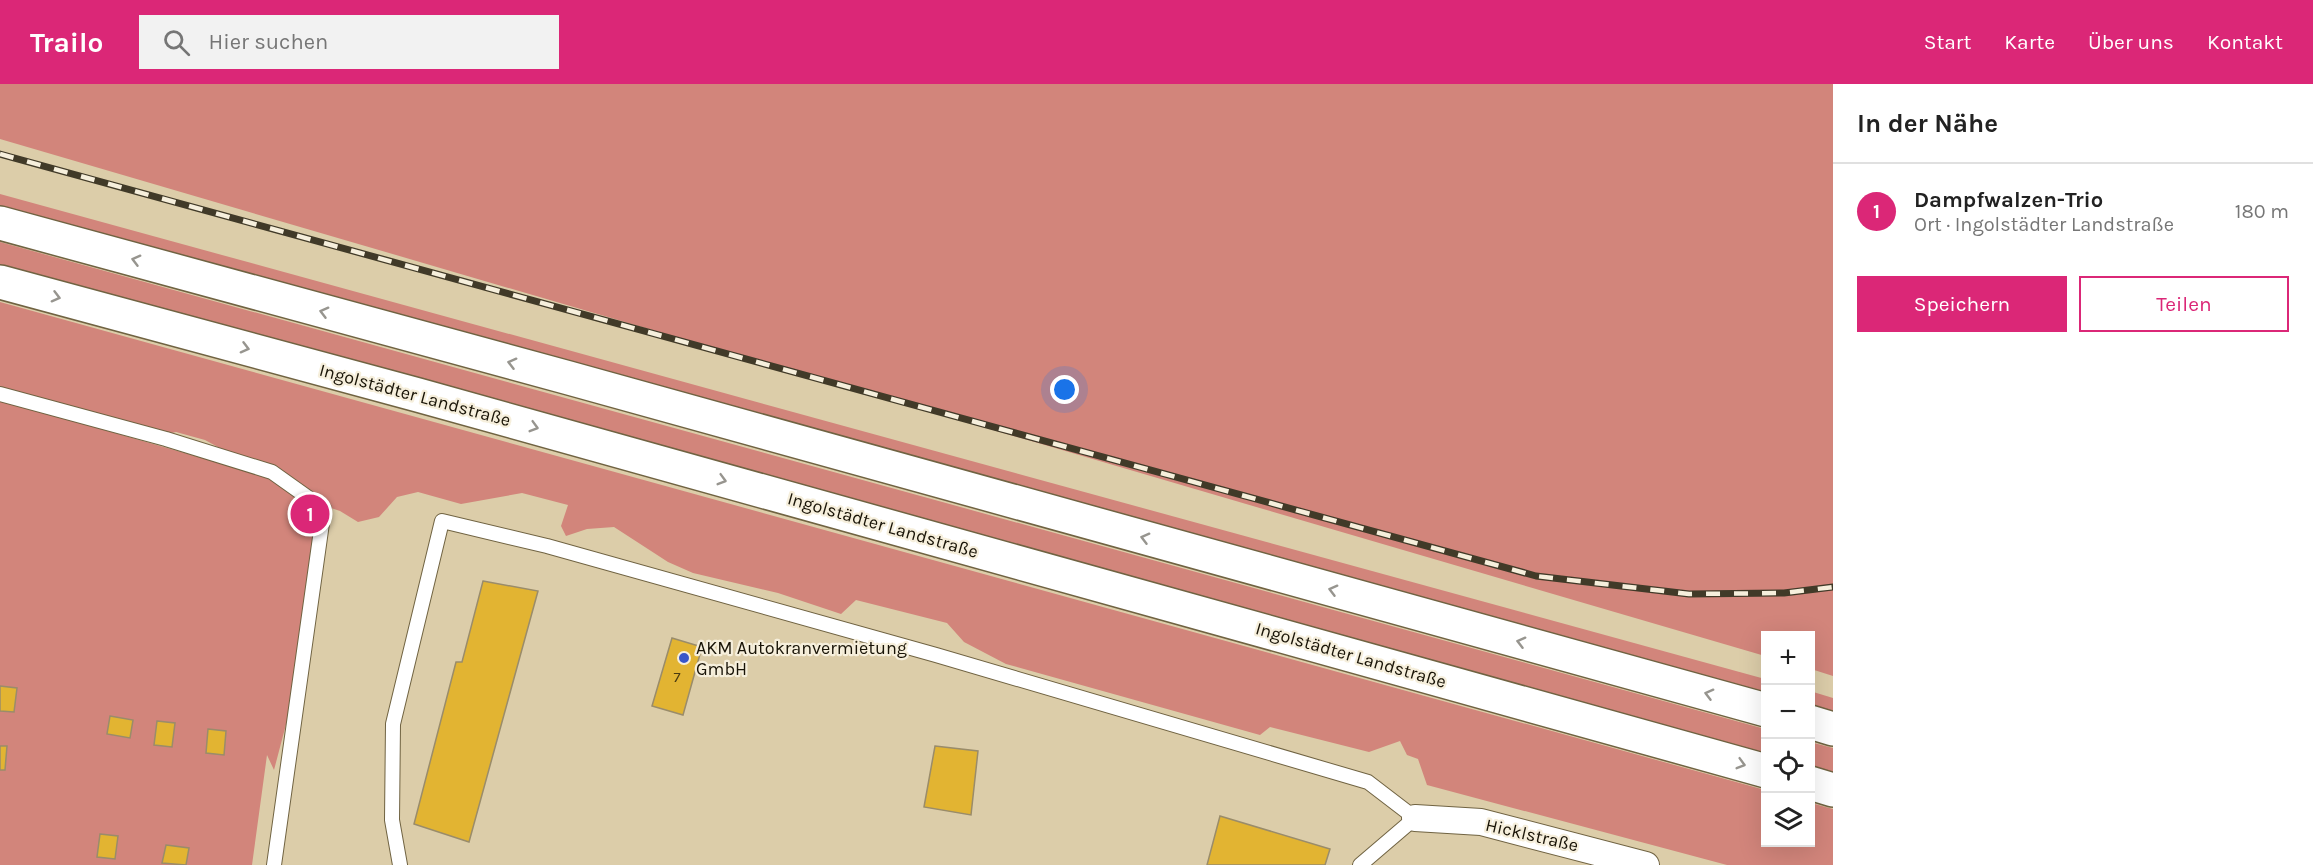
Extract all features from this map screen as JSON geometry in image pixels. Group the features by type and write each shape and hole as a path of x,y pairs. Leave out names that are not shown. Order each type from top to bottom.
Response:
{"main road":[{"path":"0,223 580,381 1761,709"},
{"name":"Ingolstädter Landstraße","path":"0,282 441,401 1761,770"},
{"path":"1815,724 1833,729"},
{"path":"1815,785 1833,790"}],"street":[{"name":"Hicklstraße","path":"1415,818 1481,822 1646,865"}],"lane":[{"path":"0,394 166,439 272,472 324,509 274,865"},
{"path":"400,865 392,820 393,724 442,521 547,546 902,645 1368,782 1415,818 1360,865"}],"shaded area":[{"path":"0,84 1833,84 1833,676 1815,670 1815,631 1761,631 1761,655 0,139"},
{"path":"0,194 1761,678 1761,693 0,206"},
{"path":"0,242 1761,728 1761,752 613,433 0,266"},
{"path":"0,302 1761,789 1761,847 1815,847 1815,804 1833,809 1833,865 1727,865 1427,785 1418,759 1407,755 1400,741 1369,752 1270,727 1260,735 1006,664 964,642 947,623 856,600 841,614 778,593 693,573 668,562 614,527 587,529 566,536 561,526 568,505 522,493 461,504 418,492 397,497 379,517 358,522 205,440 176,432 167,434 0,388"},
{"path":"0,400 268,477 317,509 289,713 274,770 267,755 252,865 0,865"},
{"path":"1815,693 1833,698 1833,713 1815,708"},
{"path":"1815,743 1833,748 1833,772 1815,767"}],"building":[{"path":"483,581 538,591 469,842 414,824 456,662 462,662"},
{"path":"672,638 702,647 683,715 652,706"},
{"path":"0,686 17,688 14,712 0,711"},
{"path":"110,716 133,720 130,738 107,734"},
{"path":"157,721 175,723 172,747 154,745"},
{"path":"208,729 226,731 224,755 206,753"},
{"path":"0,746 7,746 5,770 0,770"},
{"path":"935,746 978,751 971,815 924,807"},
{"path":"1220,816 1330,849 1325,865 1207,865"},
{"path":"100,834 118,836 115,859 97,857"},
{"path":"166,845 189,848 186,865 162,863"}],"railway":[{"path":"0,154 1536,576 1689,594 1784,593 1833,587"}],"place":[{"name":"Dampfwalzen-Trio","path":"310,514"},
{"name":"AKM Autokranvermietung GmbH","path":"684,658"}]}
